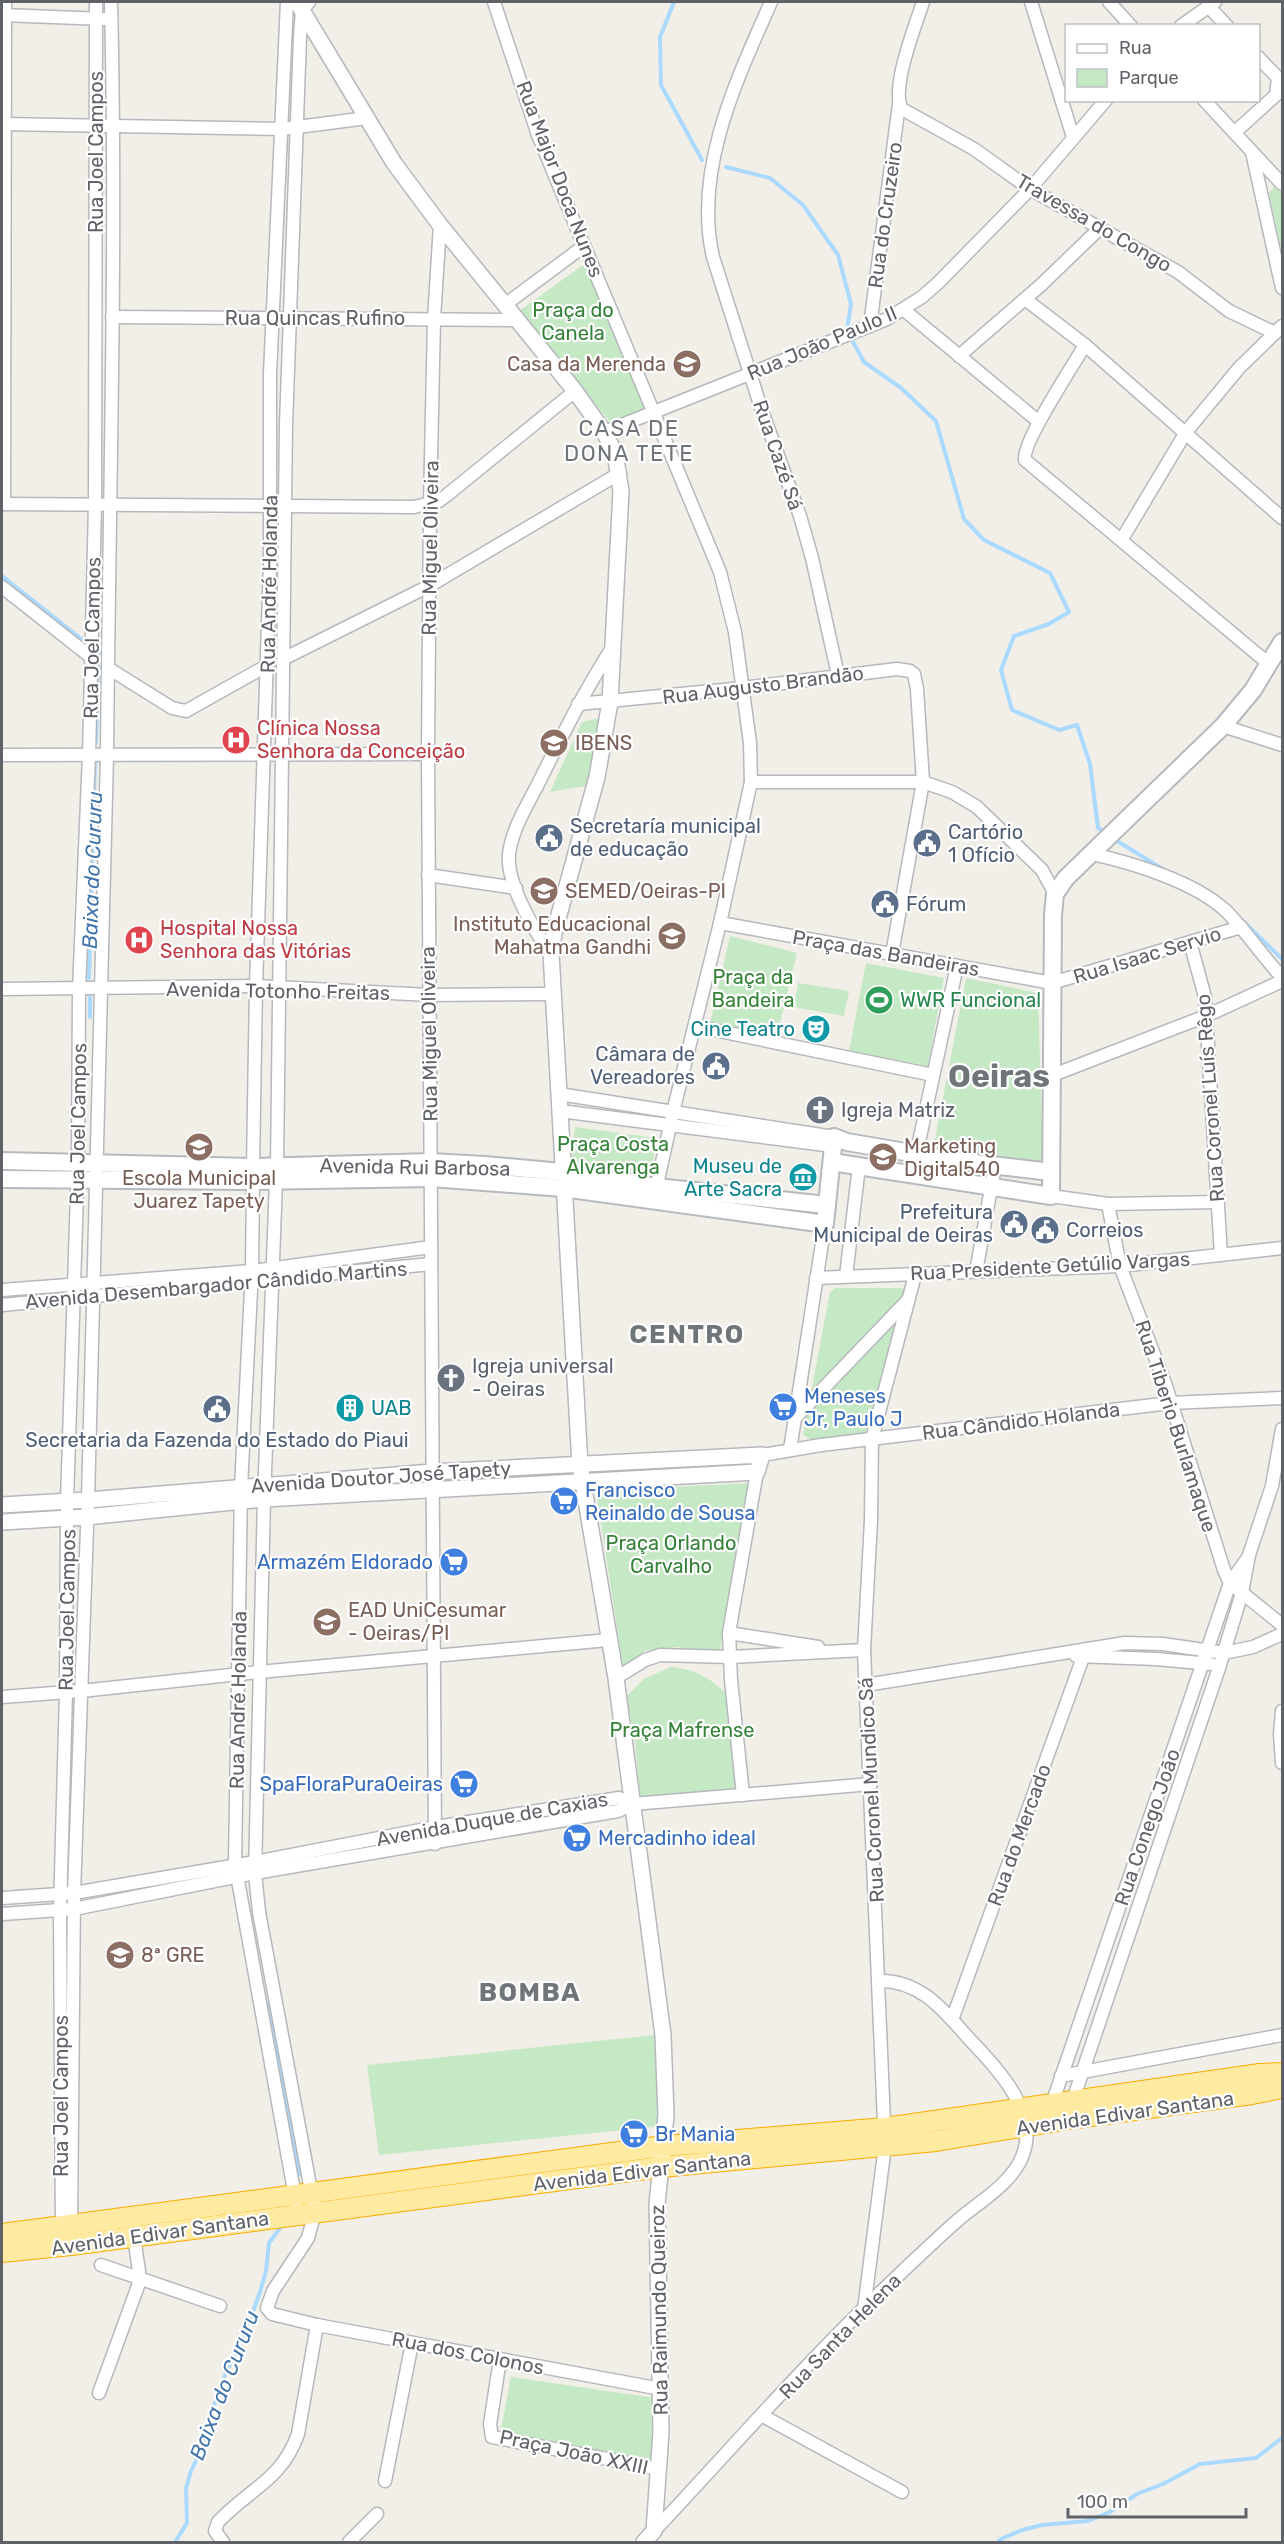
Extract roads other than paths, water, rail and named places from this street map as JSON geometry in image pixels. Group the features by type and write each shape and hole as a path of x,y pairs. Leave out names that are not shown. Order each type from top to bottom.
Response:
{"highway":[{"name":"Avenida Edivar Santana","path":"2,2234 661,2167 1023,2119 1260,2074 1282,2073"},
{"name":"Avenida Edivar Santana","path":"1023,2119 1052,2104 1071,2110 1252,2094 1282,2088"},
{"name":"Avenida Edivar Santana","path":"2,2252 134,2237 305,2204 664,2146 885,2137"}],"main road":[{"path":"836,1147 859,1166 1051,1196 1052,983 1055,894 1062,882 1223,726 1253,690 1282,642"},
{"path":"836,1147 916,1153 995,1166 1051,1172"},
{"path":"825,1224 836,1147"},
{"name":"Avenida Rui Barbosa","path":"2,1161 86,1162 253,1174"},
{"name":"Avenida Rui Barbosa","path":"2,1179 95,1181 253,1174 431,1170 563,1180 825,1224"},
{"name":"Avenida Rui Barbosa","path":"656,1194 827,1205"}],"street":[{"path":"5,2 3,15 3,504 398,508 430,504 447,495 575,391"},
{"name":"Rua Joel Campos","path":"66,2226 74,1893 88,1500 95,1181 86,1162 80,989 95,505 96,2"},
{"name":"Rua Joel Campos","path":"67,2246 60,1911 66,1692 67,1501 77,1180 86,1162 102,989 107,639 112,505 111,2"},
{"name":"Rua André Holanda","path":"287,2 270,374 271,506 268,665 256,986 252,1276 241,1494 236,1871 305,2204"},
{"name":"Rua Major Doca Nunes","path":"494,2 538,135 720,572 730,608 743,688 750,749 751,782 720,923 673,1112 656,1194"},
{"name":"Rua Cazé Sá","path":"771,2 728,101 708,201 708,236 812,558 838,675"},
{"name":"Rua do Cruzeiro","path":"866,327 901,78 923,2"},
{"path":"1031,2 1073,137"},
{"path":"1109,2 1129,24"},
{"name":"Rua André Holanda","path":"303,4 289,318 274,1274 259,1672 255,1868 259,1912 305,2204"},
{"name":"Rua Raimundo Queiroz","path":"303,4 394,163 440,225 575,391 604,432 615,453 620,473 610,702 597,777 554,933 551,953 580,1465 616,1678 663,2035 666,2115 657,2204 661,2389 659,2469 649,2537"},
{"path":"1184,24 1211,4 1226,24"},
{"path":"3,15 111,19"},
{"path":"1235,132 1276,95 1278,78 1260,59"},
{"name":"Rua João Paulo II","path":"604,432 828,343 904,310 939,282 1030,189 1104,102"},
{"path":"1206,102 1282,184"},
{"name":"Rua do Cruzeiro","path":"899,104 912,115"},
{"name":"Travessa do Congo","path":"912,115 974,149 1030,189 1178,272 1229,311 1279,330"},
{"path":"3,124 296,129 367,118"},
{"path":"1252,152 1282,288"},
{"name":"Rua Miguel Oliveira","path":"435,1844 432,1658 428,754 434,319 440,225"},
{"path":"959,356 1025,299 1099,229"},
{"path":"506,304 584,246"},
{"path":"1025,299 1085,345 1282,518"},
{"path":"904,310 1039,422"},
{"name":"Rua Quincas Rufino","path":"112,317 518,320"},
{"path":"1122,539 1186,432 1239,368 1279,330"},
{"path":"1085,345 1039,422 1026,448 1025,460 1269,664"},
{"path":"285,658 429,586 620,473"},
{"path":"2,587 91,657"},
{"path":"91,635 107,639"},
{"path":"551,953 526,916 509,869 509,854 513,837 578,704 614,645"},
{"path":"108,668 172,708 186,711 268,665"},
{"name":"Rua Augusto Brandão","path":"578,704 743,688 897,669 910,671 914,674 918,689 923,782"},
{"path":"1223,726 1282,745"},
{"path":"2,755 428,754"},
{"path":"751,782 923,782 952,792 977,807 1041,870 1055,894"},
{"path":"892,954 923,782"},
{"path":"1053,1075 1206,1016 1282,979 1224,909 1181,884 1148,869 1095,850"},
{"path":"428,875 516,888"},
{"name":"Praça das Bandeiras","path":"720,923 1052,983"},
{"name":"Rua Isaac Servio","path":"1052,983 1241,927"},
{"name":"Rua Coronel Luís Rêgo","path":"1190,942 1201,981 1206,1016 1221,1255"},
{"path":"912,1173 957,966"},
{"name":"Avenida Totonho Freitas","path":"2,989 256,986 429,995 554,993"},
{"path":"695,1026 933,1075"},
{"path":"560,1094 673,1112 836,1147"},
{"path":"560,1112 836,1147"},
{"path":"846,1276 859,1166"},
{"path":"976,1272 995,1166"},
{"path":"1051,1196 1108,1204 1218,1202"},
{"name":"Rua Tiberio Burlamaque","path":"1108,1204 1120,1266 1170,1403 1230,1583"},
{"path":"790,1450 825,1224"},
{"name":"Avenida Desembargador Cândido Martins","path":"274,1274 431,1247"},
{"name":"Rua Presidente Getúlio Vargas","path":"816,1278 1120,1266 1282,1248"},
{"name":"Avenida Desembargador Cândido Martins","path":"2,1290 75,1291 93,1297 252,1276 431,1264"},
{"name":"Rua Coronel Mundico Sá","path":"864,2309 885,2137 864,1650 871,1520 872,1439 915,1275"},
{"name":"Avenida Desembargador Cândido Martins","path":"2,1305 75,1291 93,1283 252,1276"},
{"path":"795,1418 909,1299"},
{"name":"Rua Cândido Holanda","path":"762,1455 872,1439 1170,1403 1282,1398"},
{"name":"Rua Conego João","path":"1071,2110 1081,2074 1222,1659 1242,1593 1250,1555 1272,1486 1282,1429"},
{"path":"743,1795 729,1633 757,1472 762,1455"},
{"name":"Avenida Doutor José Tapety","path":"2,1505 241,1494 432,1472 762,1455"},
{"name":"Avenida Doutor José Tapety","path":"265,1492 433,1490 757,1472"},
{"name":"Avenida Doutor José Tapety","path":"2,1522 86,1516 241,1494"},
{"name":"Rua Conego João","path":"1052,2104 1230,1583 1250,1555"},
{"path":"1230,1583 1282,1625"},
{"path":"729,1633 843,1651"},
{"path":"866,1685 1084,1653 1136,1642 1222,1659 1282,1634"},
{"path":"2,1697 608,1640"},
{"path":"616,1678 645,1660 660,1655 730,1657 864,1650"},
{"name":"Rua do Mercado","path":"952,2020 1084,1653"},
{"path":"1282,1711 1280,1734 1282,1763"},
{"path":"633,1804 871,1784"},
{"name":"Avenida Duque de Caxias","path":"255,1868 436,1827 619,1798 633,1804"},
{"name":"Avenida Duque de Caxias","path":"2,1898 61,1895 435,1844 618,1811 633,1804"},
{"name":"Avenida Duque de Caxias","path":"2,1914 74,1909 236,1871"},
{"path":"1130,1876 1147,1881"},
{"path":"879,1981 890,1981 915,1988 928,1995 982,2052 1013,2091 1023,2119"},
{"path":"1061,2076 1282,2035"},
{"name":"Rua Santa Helena","path":"649,2537 864,2309 1015,2169 1026,2143 1023,2119"},
{"name":"Rua dos Colonos","path":"305,2204 310,2232 269,2298 267,2308 276,2315 317,2325 661,2389"},
{"path":"99,2393 130,2311 138,2279 134,2237"},
{"path":"101,2265 220,2306"},
{"path":"223,2542 215,2531 218,2522 280,2469 293,2449 298,2434 317,2325"},
{"path":"385,2481 412,2343"},
{"name":"Praça João XXIII","path":"500,2359 490,2434 501,2439 659,2469"},
{"path":"763,2416 902,2492"},
{"path":"349,2542 377,2514"}],"waterway":[{"path":"674,2 660,37 661,85 702,160"},
{"path":"726,167 770,178 803,205 838,255 851,304 847,331"},
{"path":"851,338 864,362 901,388 936,421 964,519 984,540 1050,573 1069,612 1049,624 1014,636 1001,670 1012,710 1059,730 1077,725 1090,764 1098,828 1106,833"},
{"name":"Baixa do Cururu","path":"2,576 85,642"},
{"name":"Baixa do Cururu","path":"96,742 98,652"},
{"name":"Baixa do Cururu","path":"89,978 95,762"},
{"path":"1114,839 1164,870"},
{"path":"1243,921 1282,959"},
{"name":"Baixa do Cururu","path":"90,997 90,1017"},
{"name":"Baixa do Cururu","path":"267,2004 299,2174"},
{"name":"Baixa do Cururu","path":"175,2542 187,2523 186,2488 191,2471 207,2438 212,2409 246,2331 260,2292 266,2271 269,2243 280,2228"},
{"path":"998,2542 1022,2530 1042,2525 1088,2521 1110,2512 1137,2494 1163,2484 1200,2464 1256,2458 1282,2438"}],"place":[{"name":"Casa da Merenda","path":"687,364"},
{"name":"Clínica Nossa Senhora da Conceição","path":"236,740"},
{"name":"IBENS","path":"554,743"},
{"name":"Secretaría municipal de educação","path":"549,838"},
{"name":"Cartório 1 Ofício","path":"927,843"},
{"name":"SEMED/Oeiras-PI","path":"544,891"},
{"name":"Fórum","path":"885,904"},
{"name":"Instituto Educacional Mahatma Gandhi","path":"672,936"},
{"name":"Hospital Nossa Senhora das Vitórias","path":"139,940"},
{"name":"WWR Funcional","path":"879,1000"},
{"name":"Cine Teatro","path":"816,1029"},
{"name":"Câmara de Vereadores","path":"716,1066"},
{"name":"Igreja Matriz","path":"820,1110"},
{"name":"Escola Municipal Juarez Tapety","path":"199,1147"},
{"name":"Marketing Digital540","path":"883,1157"},
{"name":"Museu de Arte Sacra","path":"803,1177"},
{"name":"Prefeitura Municipal de Oeiras","path":"1014,1224"},
{"name":"Correios","path":"1045,1230"},
{"name":"Igreja universal - Oeiras","path":"451,1378"},
{"name":"Meneses Jr, Paulo J","path":"783,1407"},
{"name":"UAB","path":"350,1408"},
{"name":"Secretaria da Fazenda do Estado do Piaui","path":"217,1409"},
{"name":"Francisco Reinaldo de Sousa","path":"564,1501"},
{"name":"Armazém Eldorado","path":"454,1562"},
{"name":"EAD UniCesumar - Oeiras/PI","path":"327,1622"},
{"name":"SpaFloraPuraOeiras","path":"464,1784"},
{"name":"Mercadinho ideal","path":"577,1838"},
{"name":"8ª GRE","path":"120,1955"},
{"name":"Br Mania","path":"634,2134"}],"district":[{"name":"CASA DE DONA TETE","path":"629,440"},
{"name":"Oeiras","path":"999,1076"},
{"name":"CENTRO","path":"687,1334"},
{"name":"BOMBA","path":"530,1992"}],"park label":[{"name":"Praça do Canela","path":"573,322"},
{"name":"Praça da Bandeira","path":"753,988"},
{"name":"Praça Costa Alvarenga","path":"613,1156"},
{"name":"Praça Orlando Carvalho","path":"671,1554"},
{"name":"Praça Mafrense","path":"682,1730"}]}
